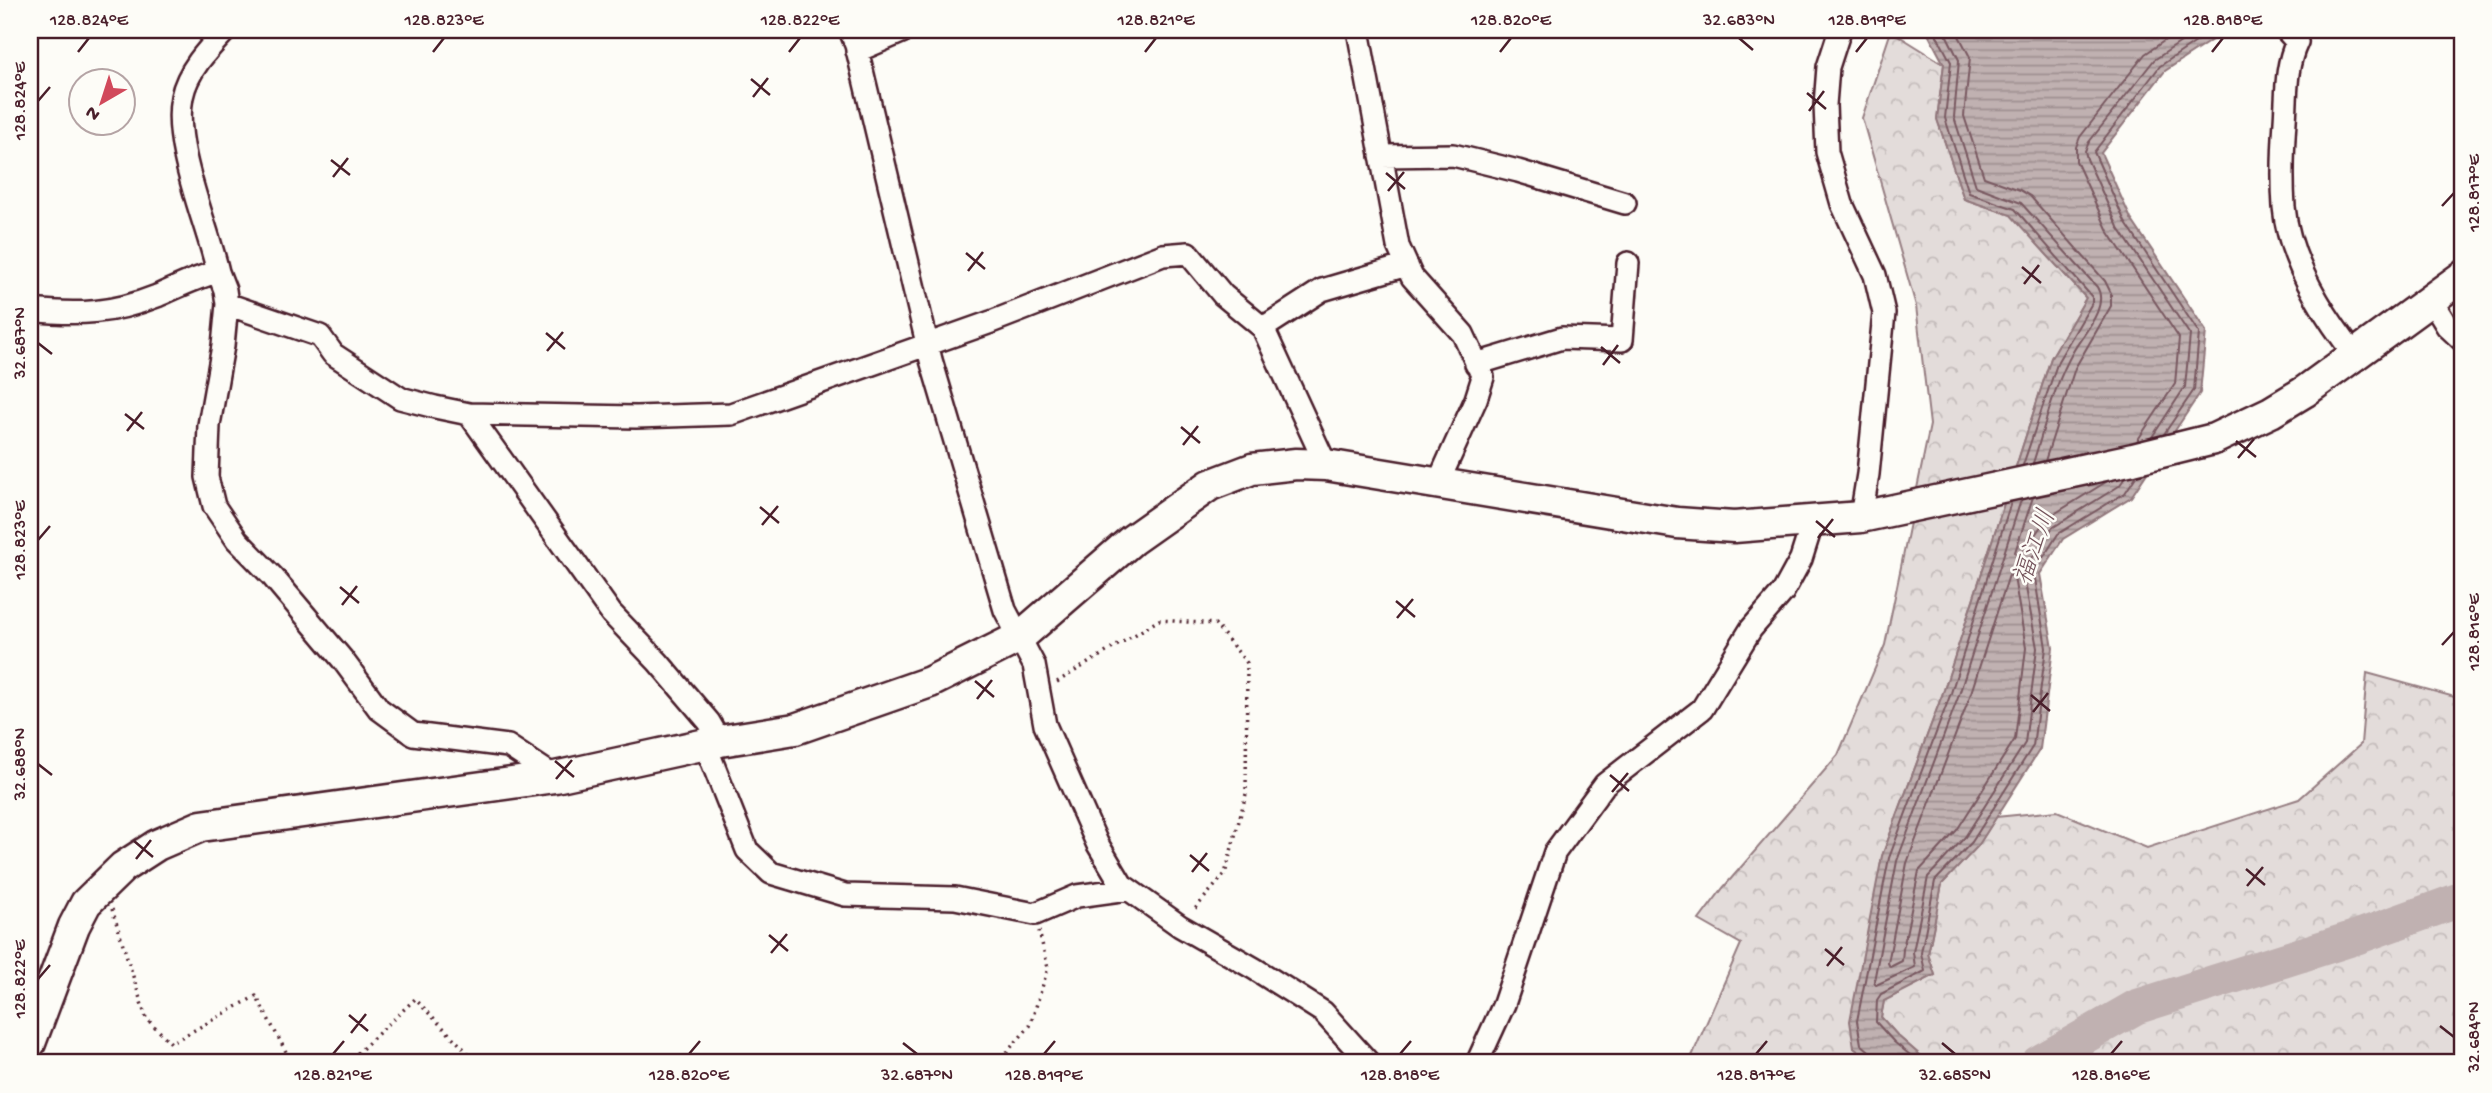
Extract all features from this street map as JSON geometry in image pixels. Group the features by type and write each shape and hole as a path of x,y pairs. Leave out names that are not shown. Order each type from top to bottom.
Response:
{"street":[{"path":"226,30 208,49 190,75 182,98 181,128 186,157 227,303 223,346 209,425 207,477 214,506 237,540 272,576 342,659 379,709 413,734 508,746 555,777"},
{"path":"850,30 931,360 1005,610 1034,665 1045,725 1097,843 1122,885 1180,926 1323,1012 1369,1063"},
{"path":"857,51 906,30"},
{"path":"1358,30 1398,246 1412,276 1462,334 1483,377 1438,483"},
{"path":"1840,30 1828,67 1825,105 1828,152 1842,204 1875,275 1884,313 1861,517"},
{"path":"2286,30 2297,42 2288,60 2283,167 2284,210 2298,262 2330,323 2355,355"},
{"path":"1381,156 1453,155 1625,203"},
{"path":"227,303 320,336 333,354 400,398 468,414 636,417 731,414 929,344 1163,255 1188,253 1223,295 1263,328 1326,465"},
{"path":"1476,365 1562,338 1622,340 1628,263"},
{"path":"1263,328 1322,290 1407,265"},
{"path":"30,310 79,314 101,312 156,296 199,276 218,272"},
{"path":"30,1043 74,926 86,903 122,867 157,845 201,826 555,777 713,743 795,729 930,682 1020,637 1132,540 1210,485 1252,469 1296,464 1326,465 1677,523 1734,527 1861,517 2120,462 2214,439 2271,412 2304,392 2462,276"},
{"path":"2431,300 2447,326 2462,340"},
{"path":"468,414 611,613 658,662 709,722 713,743 747,850 771,873 845,895 955,898 1035,915 1077,896 1128,889"},
{"path":"1477,1063 1504,1004 1555,852 1605,784 1702,709 1751,629 1783,592 1801,559 1813,521"}],"path":[{"path":"1039,693 1158,621 1215,624 1247,663 1246,794 1225,874 1180,926"},
{"path":"104,884 146,1018 171,1043 256,996 292,1063"},
{"path":"997,1063 1030,1026 1048,968 1035,915"},
{"path":"347,1063 415,999 478,1063"}],"green space":[{"path":"1891,31 1944,64 1937,119 1964,199 2011,215 2086,298 2051,358 1944,690 1882,856 1854,1048 1873,1063 1689,1063 1741,944 1699,920 1723,888 1838,755 1885,645 1930,425 1916,306 1862,118"},
{"path":"2367,673 2462,699 2462,1063 1929,1063 1881,1017 1884,1000 1935,975 1928,954 1942,884 1978,846 1996,817 2057,811 2147,848 2299,799 2361,744"}],"water":[{"path":"1926,30 2227,30 2165,71 2101,153 2131,219 2206,331 2200,393 2131,497 2063,539 2040,574 2053,648 2040,749 1978,846 1942,884 1928,954 1935,975 1884,1001 1881,1017 1929,1063 1873,1063 1854,1048 1850,1021 1882,856 1944,690 2051,358 2086,298 2011,215 1964,199 1937,119 1944,64"}],"waterway":[{"name":"福江川","path":"2038,1063 2136,1007 2357,937 2462,899"}]}
